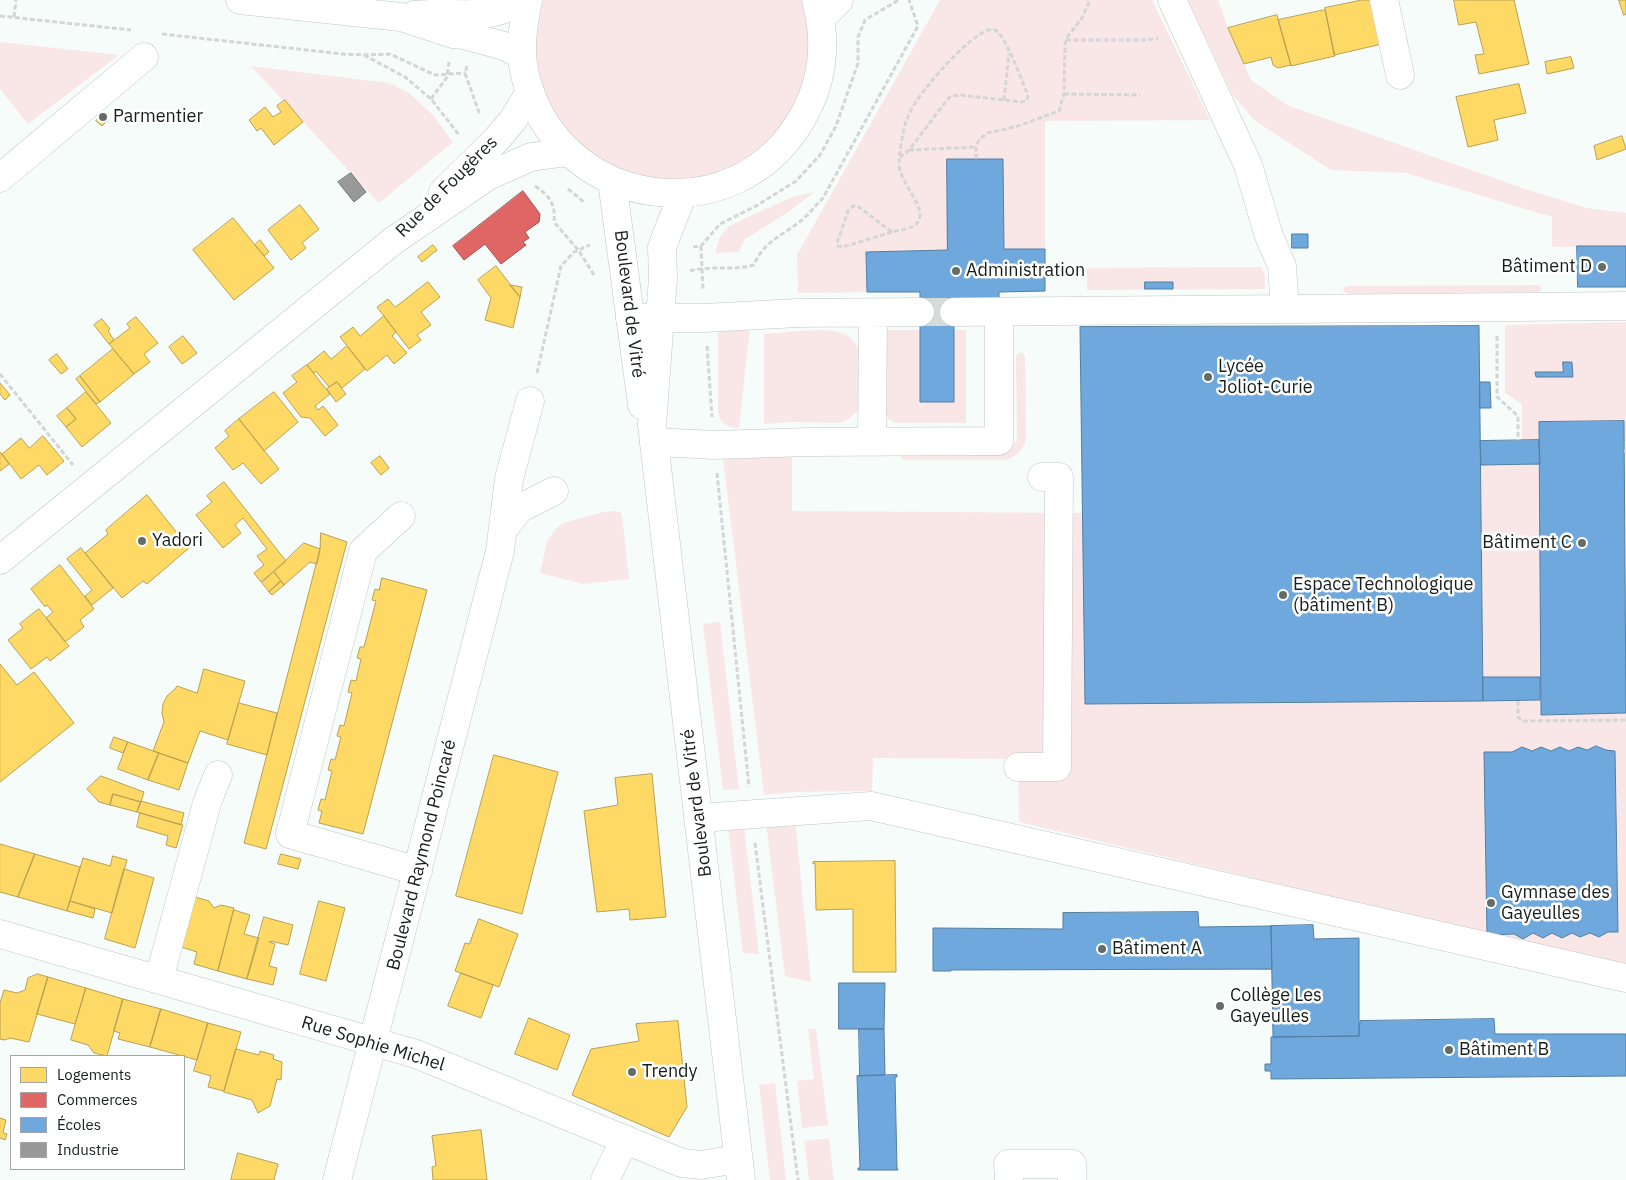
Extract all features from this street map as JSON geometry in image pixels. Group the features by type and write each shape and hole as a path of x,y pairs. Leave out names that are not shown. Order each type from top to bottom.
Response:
{"main road":[{"path":"240,0 401,17 453,34 504,46 522,55"},
{"path":"401,17 432,13 473,14 492,12 528,0 523,28 522,55 525,74 530,92 552,134 568,152 596,173 612,181 635,189 659,193 683,193 711,189 737,179 761,165 782,146 799,124 812,100 820,73 825,6"},
{"path":"1172,0 1248,165 1269,236 1282,266 1285,309"},
{"path":"1384,0 1400,76"},
{"path":"0,178 141,44"},
{"name":"Rue de Fougères","path":"393,241 496,140 513,120 530,92"},
{"name":"Rue de Fougères","path":"393,241 488,176 531,157 568,152"},
{"name":"Boulevard de Vitré","path":"612,181 641,404 653,434"},
{"name":"Boulevard de Vitré","path":"683,193 662,247 663,278 653,434 740,1170"},
{"path":"0,560 393,241"},
{"path":"954,312 1626,306"},
{"path":"630,318 704,318 763,314 920,312"},
{"path":"653,434 715,445 810,442 999,441 999,312"},
{"path":"872,442 873,313"},
{"name":"Boulevard Raymond Poincaré","path":"337,1180 500,551 509,479 530,400"},
{"path":"1018,767 1057,767 1059,477 1042,477"},
{"name":"Boulevard Raymond Poincaré","path":"503,530 519,509 554,491"},
{"path":"401,516 363,551 290,834 418,871"},
{"path":"158,979 207,803 218,775"},
{"path":"699,818 871,806 1626,978"},
{"name":"Rue Sophie Michel","path":"0,934 416,1054 682,1163 740,1170"},
{"path":"606,1180 625,1139"},
{"path":"1008,1180 1008,1164 1072,1164 1072,1180"}],"path":[{"path":"14,17 16,0"},
{"path":"798,1180 752,813 715,445 704,318 701,246 720,224 756,206 796,181 820,155 836,126 858,63 858,37 865,20 896,0"},
{"path":"754,265 758,254 765,246 802,220 823,198 918,26 909,0"},
{"path":"976,159 976,147 979,140 988,133 1015,127 1059,111 1064,94 1066,40 1082,18 1090,0"},
{"path":"0,16 14,17 141,44"},
{"path":"892,232 859,208 853,206 848,211 837,243 838,246 843,247 915,226 920,214 917,203 900,173 899,165 900,157 906,120 925,89 955,56 983,32 991,29 997,30 1002,35 1010,52 1028,97 1026,101 960,95 951,96 909,150 900,157"},
{"path":"158,33 364,55 390,54 435,74 466,73"},
{"path":"472,38 466,73 478,111 496,140"},
{"path":"1066,40 1148,40 1161,38"},
{"path":"1004,100 1010,52"},
{"path":"364,55 405,77 431,99 476,158"},
{"path":"431,99 447,77 450,55"},
{"path":"1064,94 1140,95"},
{"path":"909,150 976,147"},
{"path":"528,184 535,186 550,198 554,207 554,222 578,251"},
{"path":"563,185 584,201 585,210"},
{"path":"589,236 590,245"},
{"path":"530,400 561,266 574,252 590,245 622,249"},
{"path":"662,247 701,246"},
{"path":"1497,307 1497,397 1518,416 1518,440"},
{"path":"0,374 54,441"},
{"path":"1518,701 1518,717 1522,721 1626,720"}],"shaded area":[{"path":"543,0 801,0 807,22 809,44 806,70 799,95 787,117 771,137 753,153 731,166 707,175 682,179 652,178 624,170 606,162 580,143 560,121 550,103 540,78 536,52 537,26"},
{"path":"940,0 1152,0 1210,120 1045,121 1045,249 1004,249 1003,159 947,159 947,250 866,252 867,292 798,293 797,255"},
{"path":"1188,0 1218,0 1251,80 1287,105 1525,189 1587,208 1626,213 1626,246 1552,247 1552,217 1406,173 1331,170 1254,120 1232,94"},
{"path":"0,42 119,55 28,124 0,89"},
{"path":"251,66 389,83 408,92 433,115 453,142 379,203"},
{"path":"814,192 790,211 744,240 739,252 715,253 720,237 729,226 792,197"},
{"path":"1261,267 1265,275 1265,289 1087,290 1087,268"},
{"path":"1539,285 1542,288 1539,292 1348,294 1343,289 1348,286"},
{"path":"1626,322 1626,441 1624,441 1623,421 1539,422 1539,440 1522,440 1522,404 1505,393 1506,325"},
{"path":"750,327 739,428 735,428 722,422 718,412 718,334 720,330"},
{"path":"826,330 839,332 851,338 860,350 863,358 862,400 857,410 846,420 839,423 791,422 764,424 764,334"},
{"path":"886,330 920,330 920,402 953,402 954,330 966,330 966,423 896,423 889,420 885,413"},
{"path":"1019,353 1023,353 1025,357 1026,440 1023,448 1018,453 1005,460 904,460 901,458 901,455 1010,449 1017,436 1016,357"},
{"path":"792,455 792,511 1083,513 1085,704 1540,700 1541,715 1626,713 1626,967 1019,822 1018,759 873,758 872,791 794,792 764,795 723,458"},
{"path":"1540,464 1540,677 1483,677 1481,465"},
{"path":"616,511 622,515 629,579 583,584 540,573 547,542 556,528 566,522 604,512"},
{"path":"720,622 739,789 723,790 703,624"},
{"path":"795,819 811,982 785,976 766,823"},
{"path":"744,826 759,954 743,953 728,827"},
{"path":"808,1029 816,1029 828,1125 802,1128 797,1081 814,1079"},
{"path":"775,1083 786,1180 770,1180 759,1085"},
{"path":"829,1138 834,1180 809,1180 804,1141"}],"building: Logements":[{"path":"1362,0 1372,0 1382,44 1334,55 1325,8"},
{"path":"1454,0 1514,0 1529,64 1479,74 1475,55 1484,54 1476,22 1459,25"},
{"path":"1619,0 1626,0 1626,14 1624,15"},
{"path":"1325,10 1335,56 1291,66 1278,20"},
{"path":"1277,15 1291,65 1278,68 1273,65 1271,57 1244,64 1228,28"},
{"path":"1571,57 1574,68 1547,74 1545,62"},
{"path":"1519,84 1526,113 1494,120 1498,140 1468,147 1456,97"},
{"path":"285,100 303,122 274,145 261,128 257,131 249,120 265,107 273,117 281,112 277,106"},
{"name":"Parmentier","path":"103,114 108,120 102,126 96,121"},
{"path":"1622,136 1626,149 1597,160 1594,146"},
{"path":"300,205 319,229 302,243 306,248 291,260 268,230"},
{"path":"233,218 274,268 234,300 193,250"},
{"path":"260,240 269,252 264,256 255,245"},
{"path":"433,245 437,250 422,262 418,257"},
{"path":"496,266 520,297 513,328 485,320 491,298 478,280"},
{"path":"428,282 440,297 421,312 431,325 417,335 421,340 409,349 377,307 388,299 395,307"},
{"path":"510,285 522,287 520,297"},
{"path":"384,316 396,332 392,336 407,353 394,364 387,355 367,371 340,337 353,327 360,336"},
{"path":"136,317 158,343 144,354 150,362 134,374 109,344 130,328 127,324"},
{"path":"102,319 110,329 108,331 114,340 109,344 94,325"},
{"path":"183,336 197,353 182,364 169,347"},
{"path":"347,346 365,369 342,388 337,382 329,387 316,371 314,373 307,365 324,351 331,359"},
{"path":"113,349 134,374 100,402 80,376"},
{"path":"57,354 68,369 61,374 49,360"},
{"path":"307,365 330,394 315,406 318,410 323,406 338,425 325,436 310,418 301,417 283,393 297,382 292,376"},
{"path":"80,376 100,402 96,404 76,379"},
{"path":"337,382 346,394 336,402 327,389"},
{"path":"0,383 10,395 5,400 0,394"},
{"path":"86,392 111,423 82,447 66,427 76,419 67,408"},
{"path":"274,392 298,422 264,451 239,419"},
{"path":"67,408 76,419 66,427 57,416"},
{"path":"239,419 279,469 261,484 243,463 233,470 215,448 229,436 225,431"},
{"path":"43,436 64,461 47,475 39,465 21,479 2,454 21,438 29,448"},
{"path":"0,452 9,464 0,471"},
{"path":"380,456 389,468 381,475 371,463"},
{"path":"224,482 286,561 261,582 254,573 264,565 257,556 267,549 243,518 235,525 241,533 223,548 196,515 212,502 207,496"},
{"name":"Yadori","path":"147,495 189,548 147,584 143,581 122,598 85,553 108,534 106,530"},
{"path":"321,533 347,542 266,849 244,843 320,549"},
{"path":"304,543 320,549 317,564 310,562 284,585 274,572"},
{"path":"81,548 113,588 92,605 85,596 92,590 67,559"},
{"path":"60,565 94,609 80,620 84,627 65,642 46,618 53,612 47,605 45,607 31,589"},
{"path":"274,572 281,581 269,592 262,583"},
{"path":"382,578 427,590 363,834 319,823 322,811 318,810 321,799 325,800 332,771 328,770 331,759 335,760 341,737 337,736 340,725 344,726 352,693 348,692 351,680 356,681 361,659 357,658 360,647 364,647 376,601 372,600 375,589 379,590"},
{"path":"281,581 284,585 272,595 269,592"},
{"path":"39,609 69,646 50,661 47,657 31,669 8,640 23,628 20,624"},
{"path":"0,664 17,685 34,672 74,723 0,782"},
{"path":"204,669 245,681 228,740 200,731 188,763 153,751 164,722 163,704 167,696 177,686 197,693"},
{"path":"239,703 277,713 267,755 227,744"},
{"path":"114,737 128,742 123,753 110,748"},
{"path":"128,742 159,753 148,780 118,769"},
{"path":"159,753 188,763 179,790 148,780"},
{"path":"494,755 558,772 522,914 456,896"},
{"path":"652,774 666,917 630,920 629,909 597,912 584,811 618,805 615,778"},
{"path":"101,776 144,792 141,802 113,794 110,805 99,802 87,789"},
{"path":"113,794 141,802 137,812 110,805"},
{"path":"141,801 184,813 181,825 137,812"},
{"path":"140,813 183,825 176,848 166,845 168,836 137,827"},
{"path":"0,844 35,854 18,897 0,892"},
{"path":"35,854 80,867 67,911 18,897"},
{"path":"281,854 301,859 298,869 278,864"},
{"path":"113,856 127,860 112,913 70,901 83,858 110,866"},
{"path":"895,861 896,972 853,972 853,909 816,910 815,863 813,864 813,862"},
{"path":"124,869 154,878 135,948 105,939"},
{"path":"191,896 209,901 214,908 221,905 234,908 218,971 194,964 197,952 178,946"},
{"path":"70,901 95,909 93,918 67,911"},
{"path":"319,901 345,908 326,981 300,974"},
{"path":"234,910 250,915 244,934 259,938 247,979 218,971"},
{"path":"264,917 293,925 288,945 269,942 275,944 269,966 277,968 273,985 247,979"},
{"path":"479,919 518,934 499,987 455,971 465,943 469,944"},
{"path":"461,973 493,985 481,1018 448,1006"},
{"path":"38,974 48,977 29,1042 10,1038 0,1039 0,1003 4,990 17,993 25,990 28,978"},
{"path":"48,977 86,988 75,1024 37,1014"},
{"path":"86,988 123,999 107,1055 94,1053 88,1045 71,1040"},
{"path":"123,999 161,1009 150,1047 118,1039 120,1033 114,1031"},
{"path":"161,1009 208,1023 197,1060 185,1057 185,1055 150,1047"},
{"path":"529,1018 570,1035 557,1070 515,1054"},
{"name":"Trendy","path":"678,1021 687,1107 669,1137 572,1095 591,1049 639,1041 636,1024"},
{"path":"208,1023 241,1032 224,1091 208,1087 211,1076 194,1071"},
{"path":"236,1049 259,1055 260,1051 274,1055 273,1059 282,1062 281,1080 277,1079 270,1106 258,1113 252,1100 224,1092"},
{"path":"0,1118 6,1120 3,1133 7,1134 5,1140 0,1138"},
{"path":"481,1130 487,1180 433,1180 432,1167 436,1166 432,1136"},
{"path":"238,1153 278,1164 274,1180 231,1180"}],"building: Commerces":[{"path":"523,191 540,214 539,222 525,232 529,238 523,242 526,245 501,264 485,244 464,260 453,246"}],"building: Écoles":[{"name":"Administration","path":"947,159 1003,159 1004,249 1045,249 1045,291 999,292 999,299 954,300 954,402 920,402 920,292 867,292 866,252 947,250"},
{"path":"1292,234 1308,234 1308,248 1292,248"},
{"name":"Bâtiment D","path":"1577,246 1626,246 1626,287 1578,287"},
{"path":"1145,282 1173,282 1173,289 1145,289"},
{"name":"Espace Technologique (bâtiment B)","path":"1479,326 1483,701 1085,704 1080,327"},
{"path":"1563,362 1572,362 1573,377 1536,377 1535,372 1563,372"},
{"path":"1480,382 1490,382 1491,408 1480,408"},
{"name":"Bâtiment C","path":"1624,421 1626,713 1541,715 1539,422"},
{"path":"1539,440 1540,464 1481,465 1480,441"},
{"path":"1483,677 1540,677 1540,700 1483,701"},
{"path":"1596,746 1615,751 1618,932 1608,932 1599,937 1590,933 1580,937 1572,933 1562,938 1552,933 1543,938 1533,933 1523,939 1514,934 1487,935 1484,752 1512,752 1522,747 1532,751 1541,747 1551,751 1560,747 1569,751 1578,747 1587,750"},
{"name":"Bâtiment A","path":"1198,912 1199,927 1271,926 1272,969 933,971 933,928 1063,929 1063,913"},
{"path":"1313,925 1314,939 1359,938 1359,1036 1273,1037 1271,926"},
{"path":"839,983 885,983 884,1029 839,1029"},
{"name":"Bâtiment B","path":"1494,1019 1495,1034 1626,1034 1626,1076 1271,1079 1271,1071 1265,1071 1265,1064 1271,1064 1271,1037 1359,1036 1360,1021"},
{"path":"859,1029 884,1029 885,1075 860,1076"},
{"path":"897,1075 895,1077 898,1170 858,1170 860,1168 857,1076"}],"building: Industrie":[{"path":"351,173 366,192 354,202 338,182"}],"tunnel":[{"path":"920,312 954,312"}],"place":[{"name":"Parmentier","path":"103,117"},
{"name":"Bâtiment D","path":"1602,267"},
{"name":"Administration","path":"956,271"},
{"name":"Lycée Joliot-Curie","path":"1208,377"},
{"name":"Yadori","path":"142,541"},
{"name":"Bâtiment C","path":"1582,543"},
{"name":"Espace Technologique (bâtiment B)","path":"1283,595"},
{"name":"Gymnase des Gayeulles","path":"1491,903"},
{"name":"Bâtiment A","path":"1102,949"},
{"name":"Collège Les Gayeulles","path":"1220,1006"},
{"name":"Bâtiment B","path":"1449,1050"},
{"name":"Trendy","path":"632,1072"}]}
